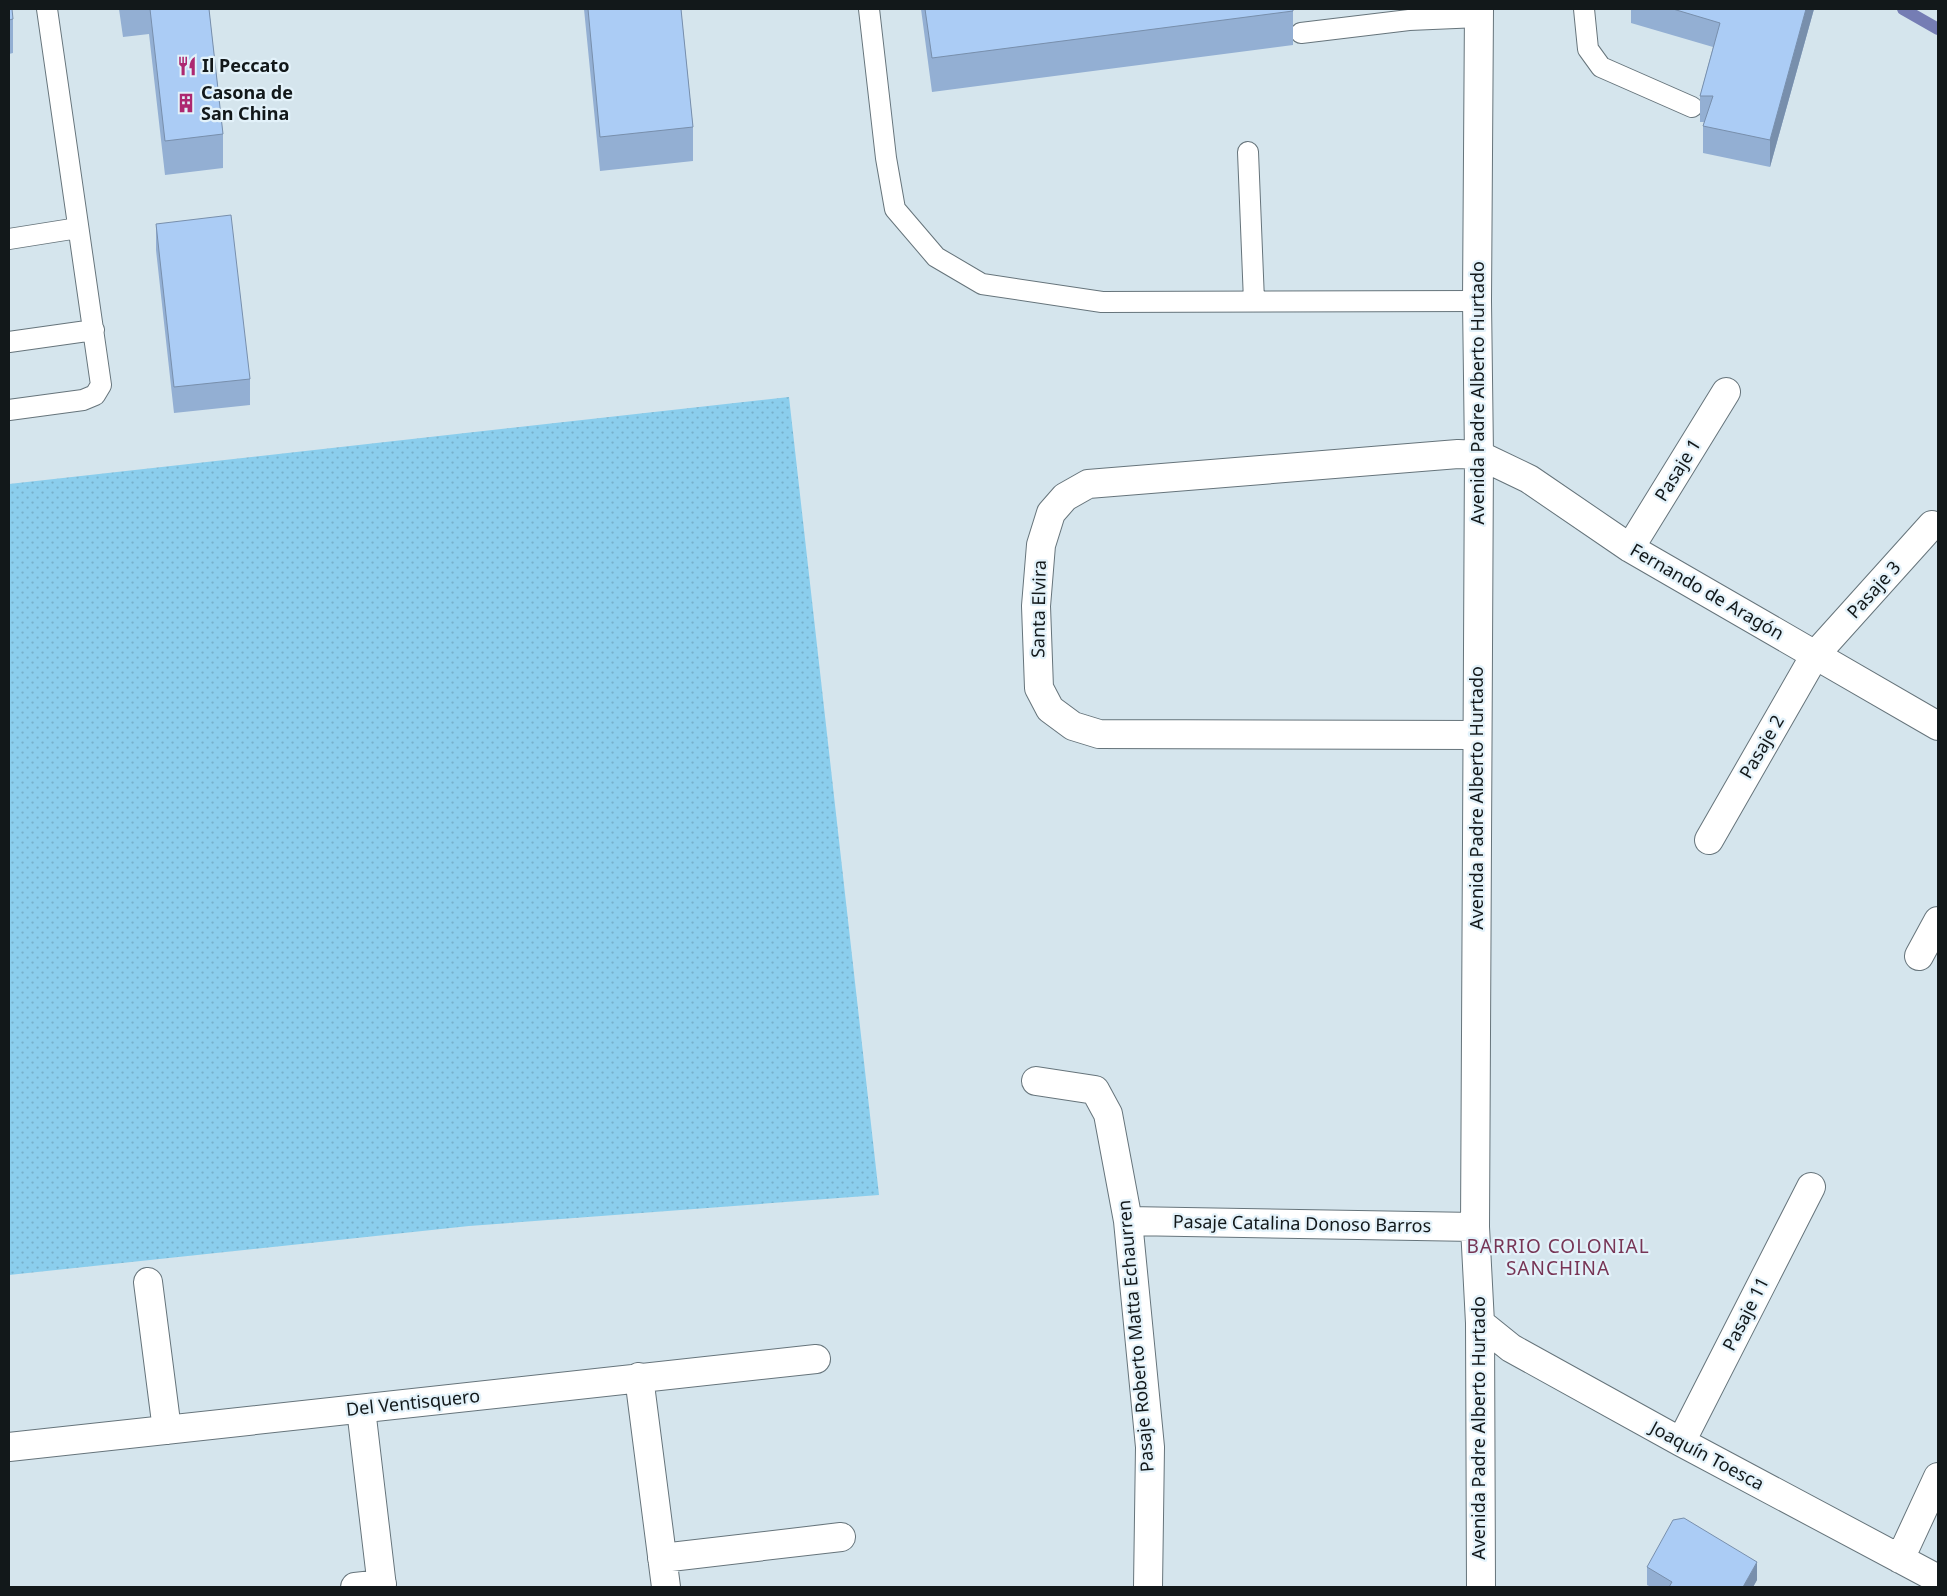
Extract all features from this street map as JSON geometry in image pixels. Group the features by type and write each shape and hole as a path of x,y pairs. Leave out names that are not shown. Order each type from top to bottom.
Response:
{"street":[{"name":"Avenida Padre Alberto Hurtado","path":"1479,13 1475,1226 1480,1323 1481,1587"},
{"name":"Pasaje 1","path":"1630,548 1726,392"},
{"name":"Santa Elvira","path":"1477,735 1099,734 1073,726 1050,709 1039,688 1036,606 1041,545 1051,512 1065,496 1088,484 1458,454 1479,455"},
{"name":"Fernando de Aragón","path":"1479,455 1528,479 1630,548 1938,726"},
{"name":"Pasaje 3","path":"1814,655 1932,525"},
{"name":"Pasaje 2","path":"1709,840 1814,655"},
{"path":"1919,956 1938,921"},
{"name":"Pasaje Roberto Matta Echaurren","path":"1036,1081 1096,1090 1108,1114 1128,1221 1150,1447 1148,1587"},
{"name":"Pasaje 11","path":"1681,1442 1811,1187"},
{"name":"Pasaje Catalina Donoso Barros","path":"1128,1221 1475,1226"},
{"path":"148,1282 167,1430"},
{"name":"Joaquín Toesca","path":"1480,1323 1511,1348 1681,1442 1938,1579"},
{"name":"Del Ventisquero","path":"9,1447 816,1359"},
{"path":"639,1377 666,1587"},
{"path":"355,1587 382,1586 361,1409"},
{"path":"1900,1559 1938,1477"},
{"path":"662,1558 841,1537"}],"lane":[{"path":"9,410 83,400 95,395 101,385 48,9"},
{"path":"869,9 886,158 895,209 936,257 982,284 1102,302 1477,301"},
{"path":"1584,9 1588,49 1601,67 1692,107"},
{"path":"1302,33 1479,13"},
{"path":"1248,152 1254,301"},
{"path":"9,239 78,228"},
{"path":"9,342 94,330"}],"shaded area":[{"path":"789,397 879,1195 469,1226 9,1275 9,484"}],"building":[{"path":"9,9 12,9 13,19 9,20"},
{"name":"Casona de San China","path":"150,9 209,9 223,134 165,141"},
{"path":"588,9 681,9 693,127 600,137"},
{"path":"925,9 1293,9 1293,11 932,58"},
{"path":"1673,9 1806,9 1770,140 1703,126 1713,96 1700,96 1720,23"},
{"path":"231,215 250,379 174,387 156,224"},
{"path":"1684,1518 1757,1562 1743,1587 1669,1587 1672,1582 1647,1567 1673,1520"}],"waterway":[{"path":"1903,9 1938,29"}],"place":[{"name":"Il Peccato","path":"187,66"},
{"name":"Casona de San China","path":"186,103"}],"district":[{"name":"BARRIO COLONIAL SANCHINA","path":"1558,1257"}]}
